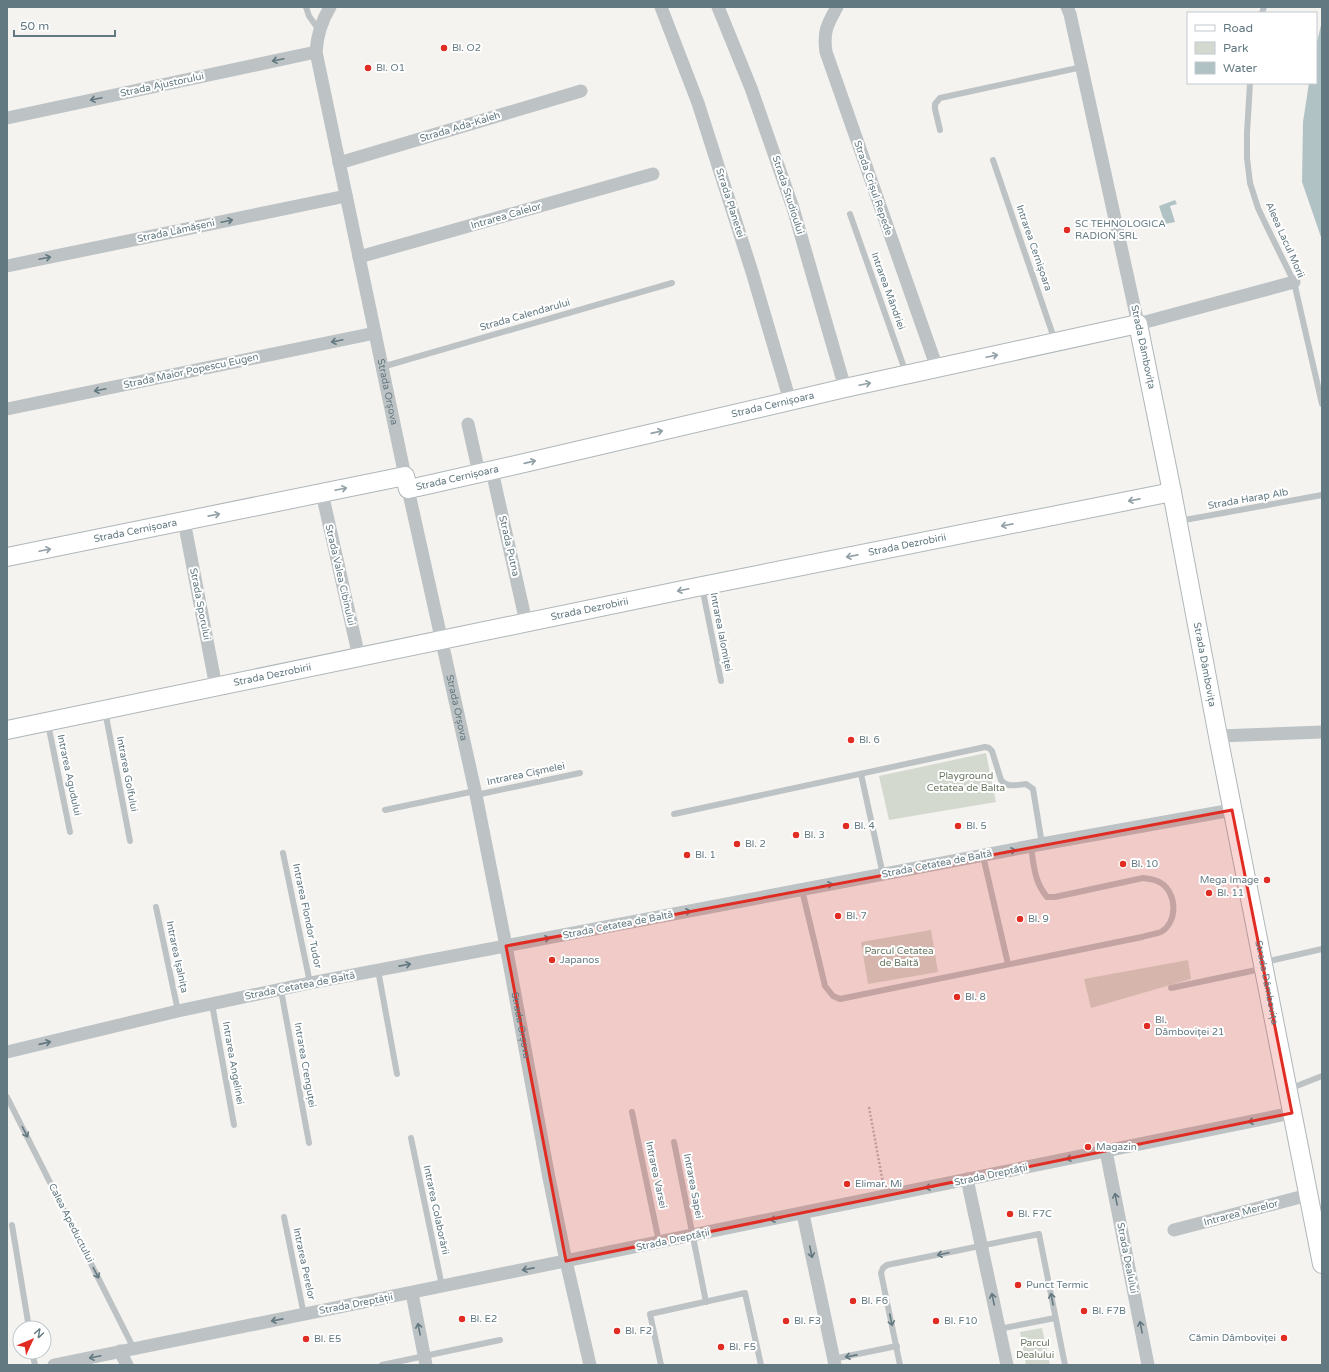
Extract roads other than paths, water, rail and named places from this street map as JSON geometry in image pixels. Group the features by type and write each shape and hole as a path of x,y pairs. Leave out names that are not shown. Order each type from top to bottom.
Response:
{"street":[{"name":"Strada Orșova","path":"330,7 324,16 319,30 316,52 406,482 475,793 506,946 566,1262 590,1365"},
{"name":"Strada Planetei","path":"662,7 698,103 752,272 790,401"},
{"name":"Strada Studioului","path":"718,7 752,88 794,208 845,388"},
{"name":"Strada Crișul Repede","path":"836,7 829,20 824,38 826,52 937,368"},
{"name":"Strada Dâmbovița","path":"1067,7 1070,14 1082,67 1138,324 1178,521 1232,810 1322,1264"},
{"name":"Strada Ajustorului","path":"7,118 316,52"},
{"name":"Strada Ada-Kaleh","path":"339,163 581,91"},
{"name":"Intrarea Calelor","path":"359,257 654,174"},
{"name":"Strada Lămășeni","path":"7,266 346,196"},
{"path":"1138,324 1294,282"},
{"name":"Strada Cernișoara","path":"7,558 322,493 486,472 845,388 1138,324"},
{"name":"Strada Maior Popescu Eugen","path":"7,409 375,333"},
{"name":"Strada Putna","path":"468,424 486,472 526,622"},
{"name":"Strada Dezrobirii","path":"7,730 105,711 702,586 1172,492"},
{"name":"Strada Valea Cibinului","path":"322,493 358,657"},
{"name":"Strada Sporului","path":"184,521 216,687"},
{"path":"1218,736 1322,732"},
{"name":"Strada Cetatea de Baltă","path":"7,1052 178,1011 378,970 1232,810"},
{"name":"Strada Dreptății","path":"54,1365 802,1214 1292,1113"},
{"name":"Strada Dealului","path":"1106,1151 1148,1365"},
{"path":"968,1179 1007,1365"},
{"name":"Intrarea Merelor","path":"1174,1230 1308,1195"},
{"path":"802,1214 834,1362"},
{"path":"412,1293 425,1361"},
{"path":"120,1351 127,1365"}],"lane":[{"path":"306,7 309,16 319,30"},
{"path":"940,130 935,109 935,104 940,98 1082,67"},
{"name":"Aleea Lacul Morii","path":"1250,84 1247,140 1250,183 1258,208 1294,282 1322,404"},
{"name":"Intrarea Cernișoara","path":"994,160 1055,342"},
{"name":"Intrarea Mândriei","path":"850,214 907,375"},
{"name":"Strada Calendarului","path":"382,367 672,283"},
{"name":"Strada Harap Alb","path":"1178,521 1322,495"},
{"name":"Intrarea Ialomiței","path":"702,586 721,681"},
{"name":"Intrarea Golfului","path":"105,711 130,841"},
{"name":"Intrarea Agudului","path":"48,722 70,832"},
{"path":"674,814 985,747 992,751 1003,783 1008,786 1026,784 1033,789 1037,846 1036,879 1040,889 1047,897 1054,897 1143,878 1153,879 1161,883 1168,890 1172,902 1173,915 1170,924 1160,932 1142,937 840,999 833,996 824,986 802,890"},
{"name":"Intrarea Cișmelei","path":"385,810 580,773"},
{"path":"861,774 882,875"},
{"name":"Intrarea Flondor Tudor","path":"283,853 310,984"},
{"path":"983,856 1008,964"},
{"name":"Intrarea Ișalnița","path":"156,907 178,1011"},
{"path":"1171,988 1322,949"},
{"path":"378,970 397,1074"},
{"name":"Intrarea Crenguței","path":"281,990 309,1143"},
{"name":"Intrarea Angelinei","path":"212,1004 234,1125"},
{"path":"1288,1090 1322,1076"},
{"name":"Calea Apeductului","path":"7,1097 134,1349"},
{"name":"Intrarea Varsei","path":"632,1112 659,1243"},
{"name":"Intrarea Colaborării","path":"411,1138 442,1286"},
{"name":"Intrarea Sapei","path":"674,1142 706,1302"},
{"name":"Intrarea Perelor","path":"284,1217 304,1314"},
{"path":"12,1225 28,1320"},
{"path":"900,1365 882,1273 883,1268 887,1265 1039,1234 1065,1365"},
{"path":"661,1365 650,1314 745,1294 762,1365"},
{"path":"999,1329 1055,1318"},
{"path":"382,1365 425,1361 500,1340"},
{"path":"834,1362 896,1346"}],"water":[{"path":"1322,21 1322,240 1302,182 1303,122 1309,84 1317,84 1317,42"},
{"path":"1175,200 1177,204 1170,206 1175,222 1165,224 1159,206"}],"place":[{"name":"Bl. O2","path":"444,48"},
{"name":"Bl. O1","path":"368,68"},
{"name":"SC TEHNOLOGICA RADION SRL","path":"1067,230"},
{"name":"Bl. 6","path":"851,740"},
{"name":"Bl. 4","path":"846,826"},
{"name":"Bl. 5","path":"958,826"},
{"name":"Bl. 3","path":"796,835"},
{"name":"Bl. 2","path":"737,844"},
{"name":"Bl. 1","path":"687,855"},
{"name":"Bl. 10","path":"1123,864"},
{"name":"Mega Image","path":"1267,880"},
{"name":"Bl. 11","path":"1209,893"},
{"name":"Bl. 7","path":"838,916"},
{"name":"Bl. 9","path":"1020,919"},
{"name":"Japanos","path":"552,960"},
{"name":"Bl. 8","path":"957,997"},
{"name":"Bl. Dâmboviței 21","path":"1147,1026"},
{"name":"Magazin","path":"1088,1147"},
{"name":"Elimar. Mi","path":"847,1184"},
{"name":"Bl. F7C","path":"1010,1214"},
{"name":"Punct Termic","path":"1018,1285"},
{"name":"Bl. F6","path":"853,1301"},
{"name":"Bl. F7B","path":"1084,1311"},
{"name":"Bl. E2","path":"462,1319"},
{"name":"Bl. F3","path":"786,1321"},
{"name":"Bl. F10","path":"936,1321"},
{"name":"Bl. F2","path":"617,1331"},
{"name":"Cămin Dâmboviței","path":"1284,1338"},
{"name":"Bl. E5","path":"306,1339"},
{"name":"Bl. F5","path":"721,1347"}],"park label":[{"name":"Playground Cetatea de Balta","path":"966,782"},
{"name":"Parcul Cetatea de Baltă","path":"899,956"},
{"name":"Parcul Dealului","path":"1035,1348"}]}
